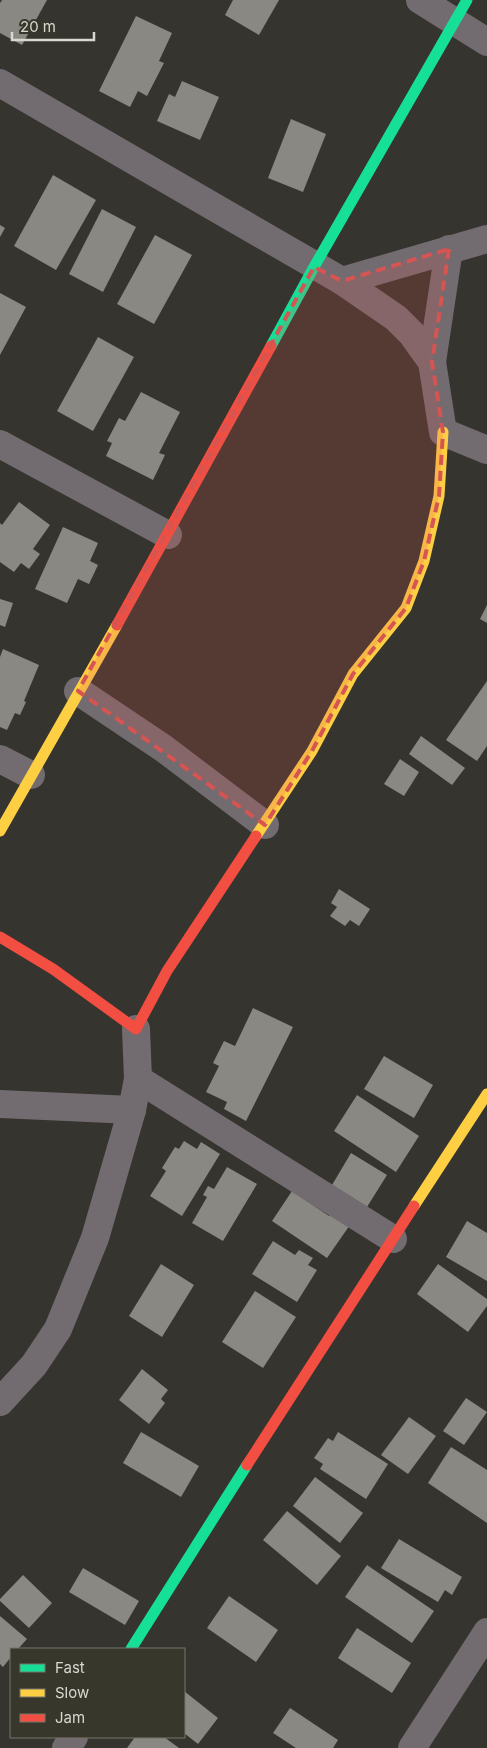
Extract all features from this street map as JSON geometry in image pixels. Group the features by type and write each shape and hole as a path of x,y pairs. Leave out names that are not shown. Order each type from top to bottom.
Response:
{"street":[{"path":"420,0 461,11 487,42"},
{"path":"0,832 168,535 314,266 461,11"},
{"path":"0,83 342,281 396,318 412,334 432,362"},
{"path":"342,281 487,239"},
{"path":"0,1402 34,1365 58,1329 95,1238 132,1110 138,1079 136,1030 167,971 312,752 353,674 406,608 424,561 439,496 442,432 432,362 449,249"},
{"path":"442,432 487,450"},
{"path":"0,444 168,535"},
{"path":"78,692 163,748 265,824"},
{"path":"0,759 31,775"},
{"path":"0,937 53,969 136,1030"},
{"path":"138,1079 393,1240"},
{"path":"132,1648 283,1407 487,1094"},
{"path":"0,1104 132,1110"},
{"path":"412,1748 487,1632"}],"highlighted area":[{"path":"449,249 432,362 443,432 439,496 424,561 406,608 353,674 312,751 265,825 78,691 314,267 342,281"}],"building":[{"path":"2,0 47,0 22,45 0,33 0,3"},
{"path":"233,0 279,0 259,35 225,15"},
{"path":"136,16 172,33 159,61 164,63 147,96 138,91 130,107 99,91"},
{"path":"182,81 219,97 200,140 157,121 169,94 175,97"},
{"path":"291,119 326,134 303,192 268,178"},
{"path":"53,175 96,200 56,270 14,246"},
{"path":"102,209 136,227 103,292 69,274"},
{"path":"0,225 5,228 0,237"},
{"path":"155,235 192,255 154,324 117,304"},
{"path":"0,293 26,307 0,355"},
{"path":"98,337 134,357 93,431 57,411"},
{"path":"141,392 180,412 159,453 165,455 153,480 106,456 112,443 107,441 119,418 125,421"},
{"path":"19,502 50,525 33,549 40,554 29,569 21,563 14,572 0,562 0,523 2,525"},
{"path":"63,527 98,543 90,561 98,565 89,584 78,579 67,603 35,589"},
{"path":"0,599 13,603 5,627 0,625"},
{"path":"487,605 487,623 480,619"},
{"path":"3,649 39,665 20,715 15,713 7,730 0,727 0,657"},
{"path":"487,681 487,746 477,761 446,740"},
{"path":"421,736 465,768 452,785 409,754"},
{"path":"400,759 419,772 404,796 384,784"},
{"path":"339,889 370,909 359,926 350,920 345,926 330,916 337,907 331,903"},
{"path":"253,1008 293,1027 246,1121 224,1109 227,1102 206,1092 219,1066 213,1063 224,1041 235,1046"},
{"path":"384,1056 433,1085 414,1118 364,1089"},
{"path":"357,1095 419,1136 396,1172 334,1131"},
{"path":"184,1141 197,1149 201,1142 220,1154 182,1216 150,1196 166,1171 162,1168 175,1147 179,1149"},
{"path":"351,1153 387,1175 367,1207 332,1185"},
{"path":"227,1167 257,1184 223,1241 192,1223 207,1197 203,1195 208,1186 214,1189"},
{"path":"292,1191 329,1216 334,1209 352,1222 327,1258 272,1221"},
{"path":"467,1221 487,1233 487,1281 446,1257"},
{"path":"273,1241 295,1255 299,1250 313,1258 308,1265 317,1270 297,1302 252,1274"},
{"path":"161,1264 194,1285 162,1337 129,1316"},
{"path":"438,1264 487,1299 487,1306 468,1332 417,1294"},
{"path":"255,1291 296,1317 263,1368 222,1342"},
{"path":"142,1369 168,1390 161,1399 165,1403 149,1424 119,1400"},
{"path":"466,1398 487,1412 464,1445 443,1431"},
{"path":"409,1417 436,1436 408,1474 381,1455"},
{"path":"141,1432 199,1466 181,1497 123,1463"},
{"path":"338,1432 388,1464 366,1499 320,1469 323,1464 314,1458 328,1438 333,1441"},
{"path":"451,1447 487,1470 487,1523 428,1483"},
{"path":"315,1477 363,1513 340,1543 293,1506"},
{"path":"287,1511 341,1556 317,1585 263,1540"},
{"path":"399,1539 462,1577 452,1595 445,1590 438,1602 381,1568"},
{"path":"367,1565 434,1611 412,1643 345,1597"},
{"path":"83,1568 139,1601 125,1625 69,1592"},
{"path":"23,1575 52,1603 29,1628 0,1601"},
{"path":"229,1596 278,1630 256,1662 207,1628"},
{"path":"0,1616 27,1639 19,1648 10,1648 10,1658 3,1667 0,1664"},
{"path":"357,1628 411,1663 392,1693 338,1658"},
{"path":"185,1692 218,1718 198,1744 185,1734"},
{"path":"290,1708 338,1740 333,1748 296,1748 273,1733"},
{"path":"134,1738 165,1738 179,1748 127,1748"}],"traffic: fast":[{"path":"271,346 314,267 467,0"},
{"path":"132,1648 247,1465"}],"traffic: slow":[{"path":"256,836 312,751 353,674 406,608 424,561 439,496 443,432"},
{"path":"0,831 117,625"},
{"path":"414,1206 487,1094"}],"traffic: jam":[{"path":"117,625 271,346"},
{"path":"0,937 53,969 136,1029 167,971 256,836"},
{"path":"247,1465 414,1206"}]}
